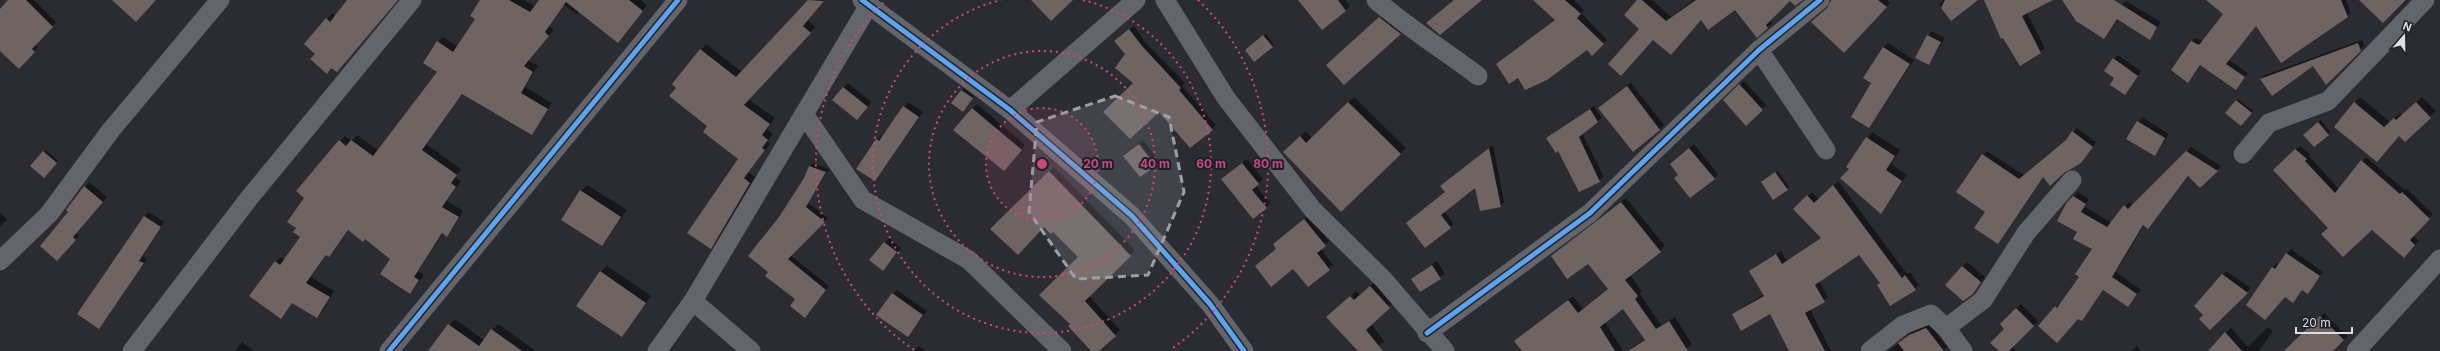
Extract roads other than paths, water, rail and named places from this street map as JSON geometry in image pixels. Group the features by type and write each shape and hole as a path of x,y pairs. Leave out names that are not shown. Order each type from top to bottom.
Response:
{"street":[{"path":"0,261 49,214 111,130 220,0"},
{"path":"132,351 250,197 412,0"},
{"path":"389,351 678,0"},
{"path":"1010,110 1136,0"},
{"path":"1165,0 1226,98 1313,210 1383,279 1427,333 1444,351"},
{"path":"1376,0 1401,22 1440,47 1478,76"},
{"path":"1427,333 1590,213 1759,50 1820,0"},
{"path":"2243,154 2269,123 2328,101 2425,0"},
{"path":"658,351 693,302 804,114 866,3 1010,110 1132,216 1210,304 1244,351"},
{"path":"1759,50 1826,150"},
{"path":"804,114 863,200 969,260 1062,351"},
{"path":"1946,328 1983,300 2026,233 2072,180"},
{"path":"2356,351 2439,262"},
{"path":"693,302 751,351"},
{"path":"1870,351 1903,325 1931,314 1946,328 1962,351"}]}
